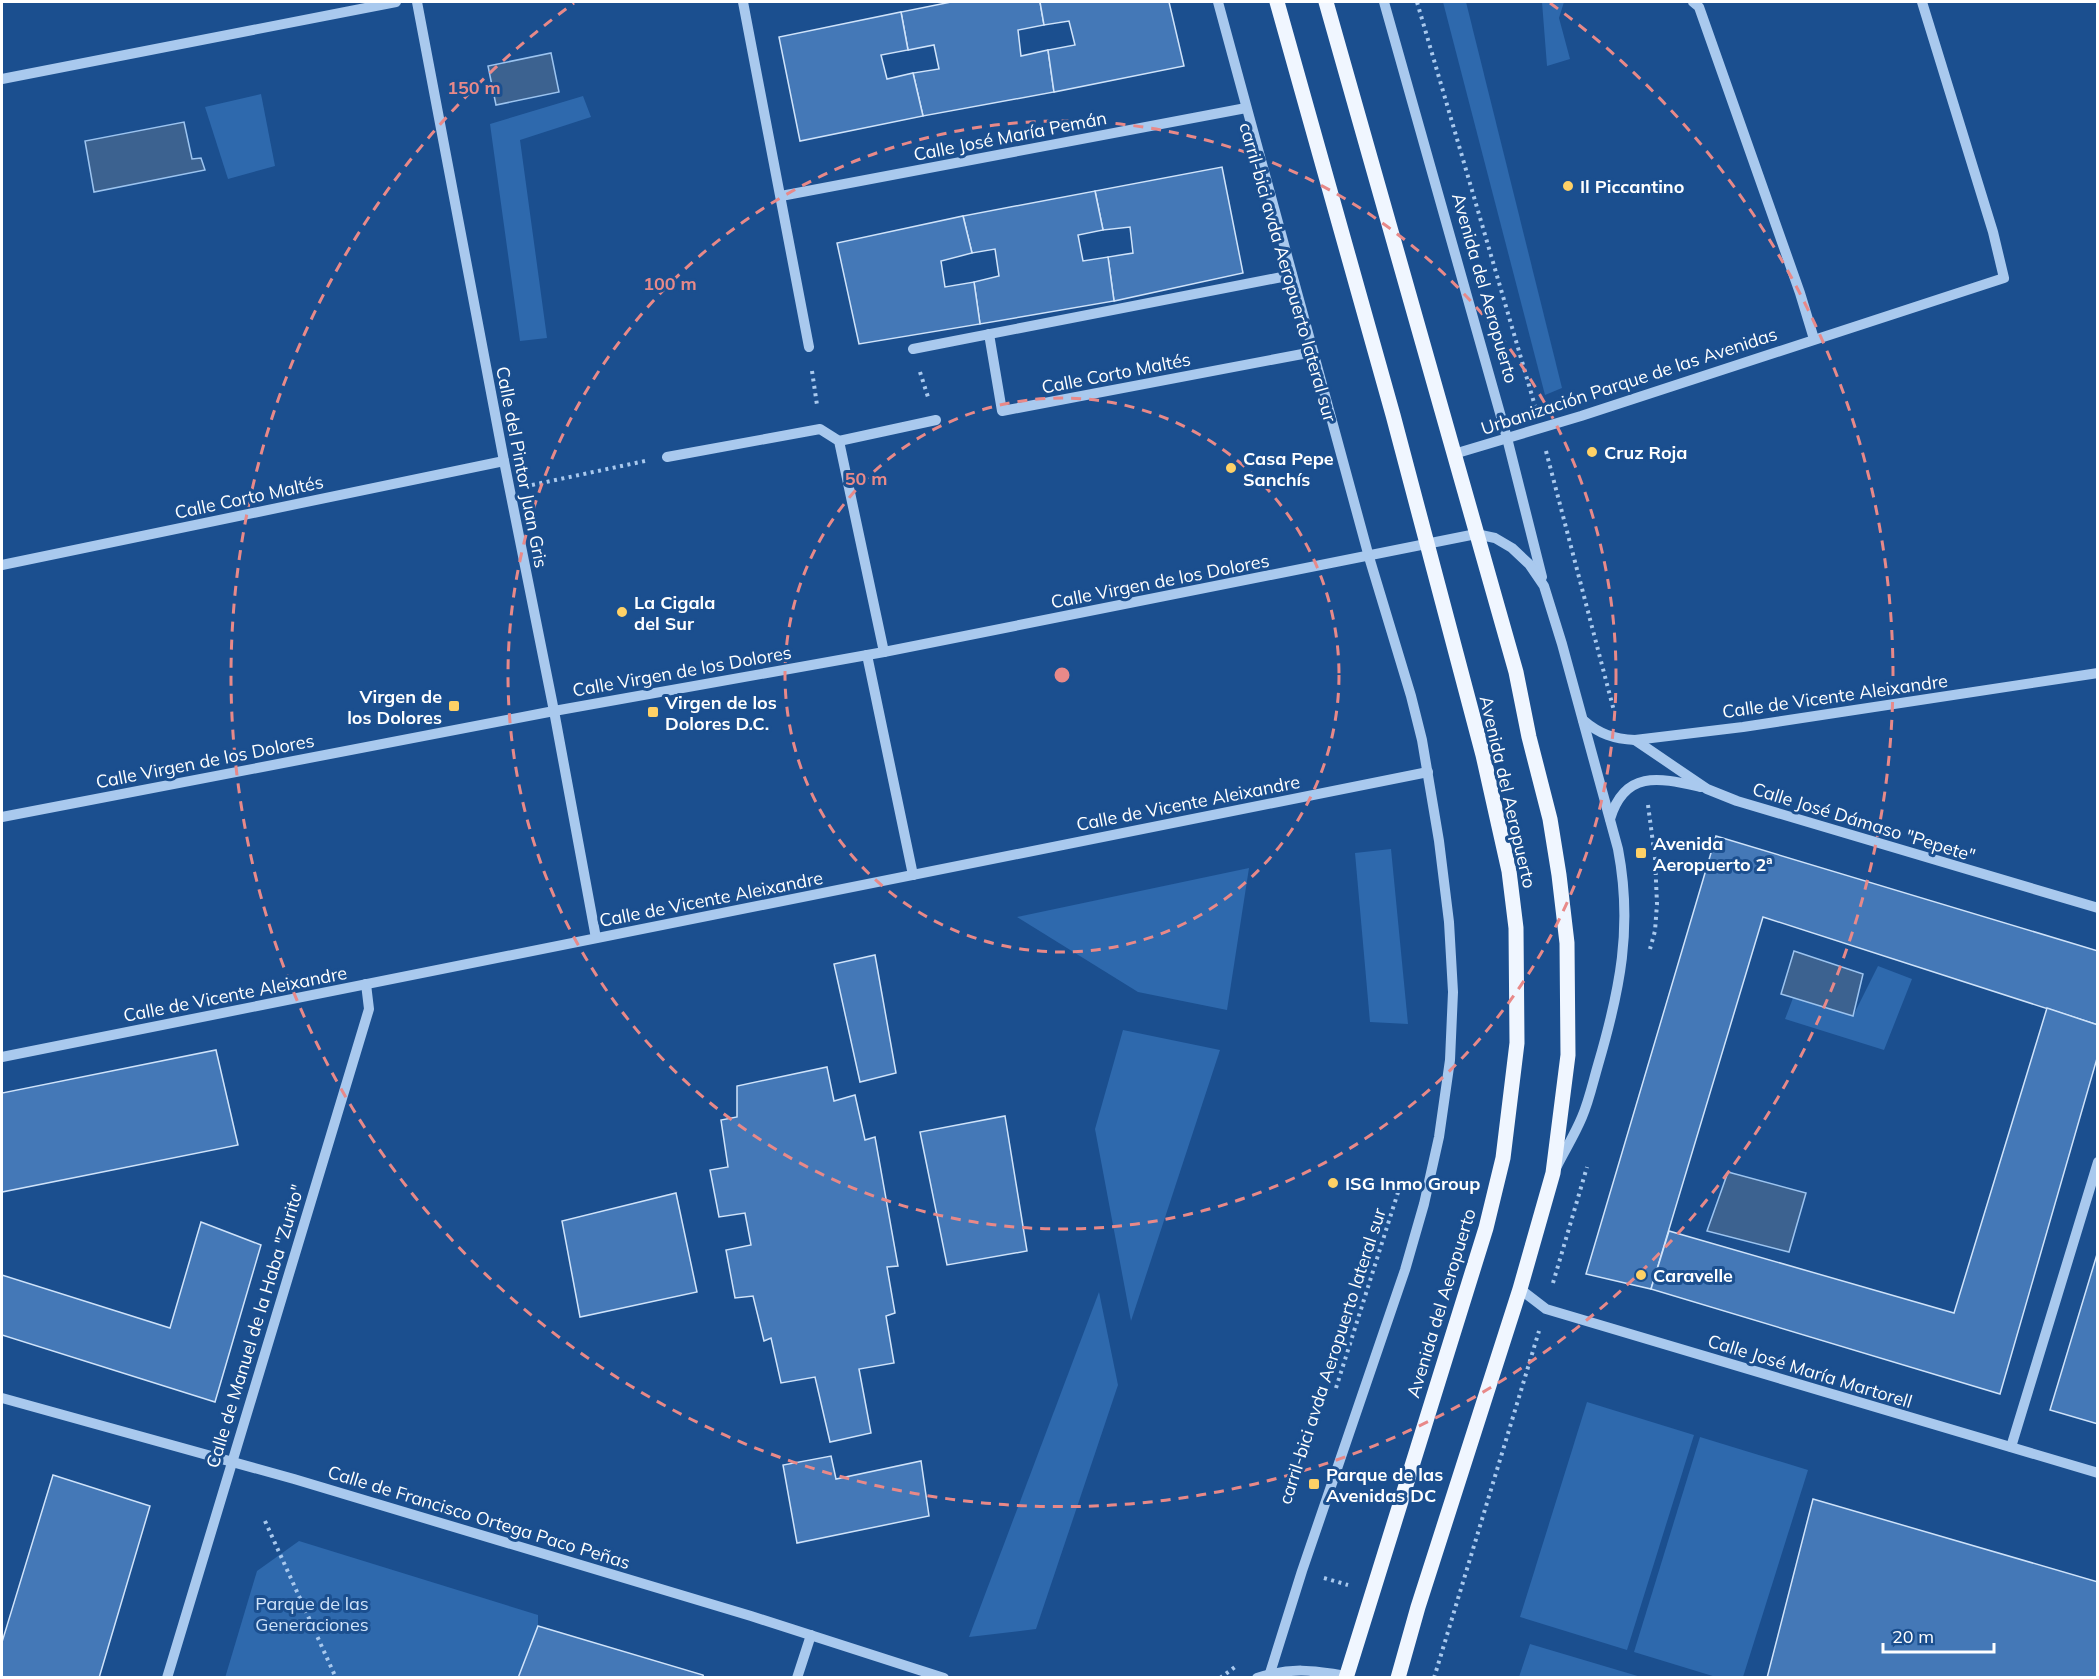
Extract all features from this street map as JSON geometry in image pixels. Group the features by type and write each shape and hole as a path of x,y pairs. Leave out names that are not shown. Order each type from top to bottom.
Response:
{"main road":[{"name":"Avenida del Aeropuerto","path":"1277,2 1390,403 1483,755 1509,871 1516,928 1517,1043 1503,1158 1486,1228 1346,1677"},
{"name":"Avenida del Aeropuerto","path":"1326,2 1516,672 1529,737 1550,819 1567,943 1568,1055 1553,1173 1520,1289 1418,1607 1398,1677"}],"street":[{"path":"2,79 396,2"},
{"name":"Calle del Pintor Juan Gris","path":"417,2 596,939"},
{"path":"743,2 809,347"},
{"path":"1218,2 1369,556 1411,696 1428,772 1439,842 1449,922 1453,992 1450,1060 1439,1137 1424,1204 1405,1270 1302,1571 1270,1673"},
{"name":"Avenida del Aeropuerto","path":"1384,2 1507,438 1544,585 1610,819 1623,877 1622,967 1612,1015 1582,1117 1553,1173"},
{"path":"1693,2 1699,8 1800,293 1814,339"},
{"name":"Urbanización Parque de las Avenidas","path":"1454,454 1581,416 2004,278 1993,232 1922,2"},
{"name":"Calle José María Pemán","path":"781,196 1246,108"},
{"path":"913,349 1292,275"},
{"name":"Calle Corto Maltés","path":"989,334 1002,411 1313,352"},
{"path":"667,457 820,429 839,441 936,420"},
{"path":"839,441 884,652"},
{"name":"Calle Corto Maltés","path":"2,566 504,461"},
{"name":"Avenida del Aeropuerto","path":"1369,556 1476,534 1495,537 1512,548 1529,564 1544,585"},
{"name":"Calle Virgen de los Dolores","path":"2,817 554,711 884,652 1369,556"},
{"path":"867,654 913,875"},
{"name":"Calle de Vicente Aleixandre","path":"1583,720 1601,733 1635,740 1743,727 2097,673"},
{"name":"Calle José Dámaso \"Pepete\"","path":"1635,740 1707,789 1737,801 2097,908"},
{"name":"Calle de Vicente Aleixandre","path":"2,1057 1428,772"},
{"path":"1610,819 1619,797 1629,787 1640,781 1650,779 1673,781 1707,789"},
{"name":"Calle de Manuel de la Haba \"Zurito\"","path":"167,1677 369,1009 366,984"},
{"path":"2011,1448 2097,1162"},
{"name":"Calle José María Martorell","path":"1520,1289 1546,1309 2097,1473"},
{"name":"Calle de Francisco Ortega Paco Peñas","path":"2,1398 231,1462 706,1602 944,1677"},
{"path":"796,1677 811,1635"},
{"path":"1257,1677 1270,1673 1309,1669 1346,1677"}],"path":[{"path":"809,347 820,429"},
{"path":"913,349 936,420"},
{"path":"509,490 667,457"},
{"name":"carril-bici avda Aeropuerto lateral sur","path":"1334,1393 1403,1176"},
{"path":"265,1521 336,1677"},
{"path":"1220,1677 1237,1666"}],"green space":[{"path":"1443,2 1466,2 1562,388 1545,395"},
{"path":"1542,2 1564,2 1559,18 1570,59 1547,66"},
{"path":"261,94 275,166 228,179 205,107"},
{"path":"583,96 591,117 520,140 547,338 520,341 490,124"},
{"path":"1391,849 1408,1024 1370,1022 1355,853"},
{"path":"1249,868 1227,1010 1138,992 1017,917"},
{"path":"1878,966 1912,979 1884,1050 1785,1019 1793,998 1853,1016"},
{"path":"1123,1030 1220,1050 1131,1321 1095,1129"},
{"path":"1099,1292 1118,1385 1036,1629 969,1637"},
{"path":"1587,1402 1694,1435 1627,1650 1520,1617"},
{"path":"1700,1437 1808,1470 1743,1677 1716,1677 1634,1652"},
{"name":"Parque de las Generaciones","path":"299,1541 538,1615 538,1626 518,1677 225,1678 257,1571"},
{"path":"1530,1644 1641,1677 1519,1677"}],"shaded area":[{"path":"551,53 559,92 496,105 488,66"},
{"path":"184,122 192,159 201,158 205,170 94,192 85,141"},
{"path":"1794,951 1863,974 1853,1016 1781,994"},
{"path":"1728,1172 1806,1193 1789,1252 1707,1231"}],"building":[{"path":"951,2 1040,2 1044,25 1018,30 1021,56 1048,50 1054,92 923,116 913,73 939,69 934,45 908,50 901,12"},
{"path":"1040,2 1169,2 1184,66 1054,92 1048,50 1075,45 1069,21 1044,25"},
{"path":"901,12 908,50 881,55 887,79 913,73 923,116 800,141 779,37"},
{"path":"1222,167 1243,273 1114,301 1108,257 1133,253 1130,227 1103,230 1095,191"},
{"path":"1095,191 1103,230 1078,235 1083,261 1108,257 1114,301 980,324 974,282 999,276 995,249 972,253 963,216"},
{"path":"963,216 972,253 941,261 945,287 974,282 980,324 859,344 837,243"},
{"path":"1716,836 2098,951 2098,1025 1763,917 1651,1289 1586,1274"},
{"path":"875,955 896,1073 860,1082 834,964"},
{"path":"2047,1008 2098,1025 2098,1055 2000,1394 1651,1289 1669,1231 1954,1313"},
{"path":"216,1050 238,1145 2,1192 2,1093"},
{"path":"827,1067 834,1101 855,1095 865,1140 875,1137 898,1266 887,1267 895,1313 886,1316 894,1363 859,1369 871,1433 830,1442 815,1377 781,1383 771,1338 764,1341 753,1296 735,1298 726,1250 751,1245 745,1213 719,1217 710,1170 728,1167 721,1120 737,1117 737,1086"},
{"path":"1005,1116 1027,1251 947,1265 920,1132"},
{"path":"676,1193 697,1292 580,1317 562,1221"},
{"path":"201,1222 261,1245 215,1402 2,1335 2,1275 170,1328"},
{"path":"2098,1251 2098,1424 2050,1410"},
{"path":"831,1456 836,1479 921,1461 929,1516 797,1543 783,1465"},
{"path":"53,1475 150,1506 99,1678 2,1678 2,1642"},
{"path":"1813,1499 2098,1582 2098,1678 1767,1678"},
{"path":"538,1626 703,1675 704,1678 518,1678"}],"place":[{"name":"Il Piccantino","path":"1568,186"},
{"name":"Cruz Roja","path":"1592,452"},
{"name":"Casa Pepe Sanchís","path":"1231,468"},
{"name":"La Cigala del Sur","path":"622,612"},
{"name":"Virgen de los Dolores","path":"454,706"},
{"name":"Virgen de los Dolores D.C.","path":"653,712"},
{"name":"Avenida Aeropuerto 2ª","path":"1641,853"},
{"name":"ISG Inmo Group","path":"1333,1183"},
{"name":"Caravelle","path":"1641,1275"},
{"name":"Parque de las Avenidas DC","path":"1314,1484"}]}
